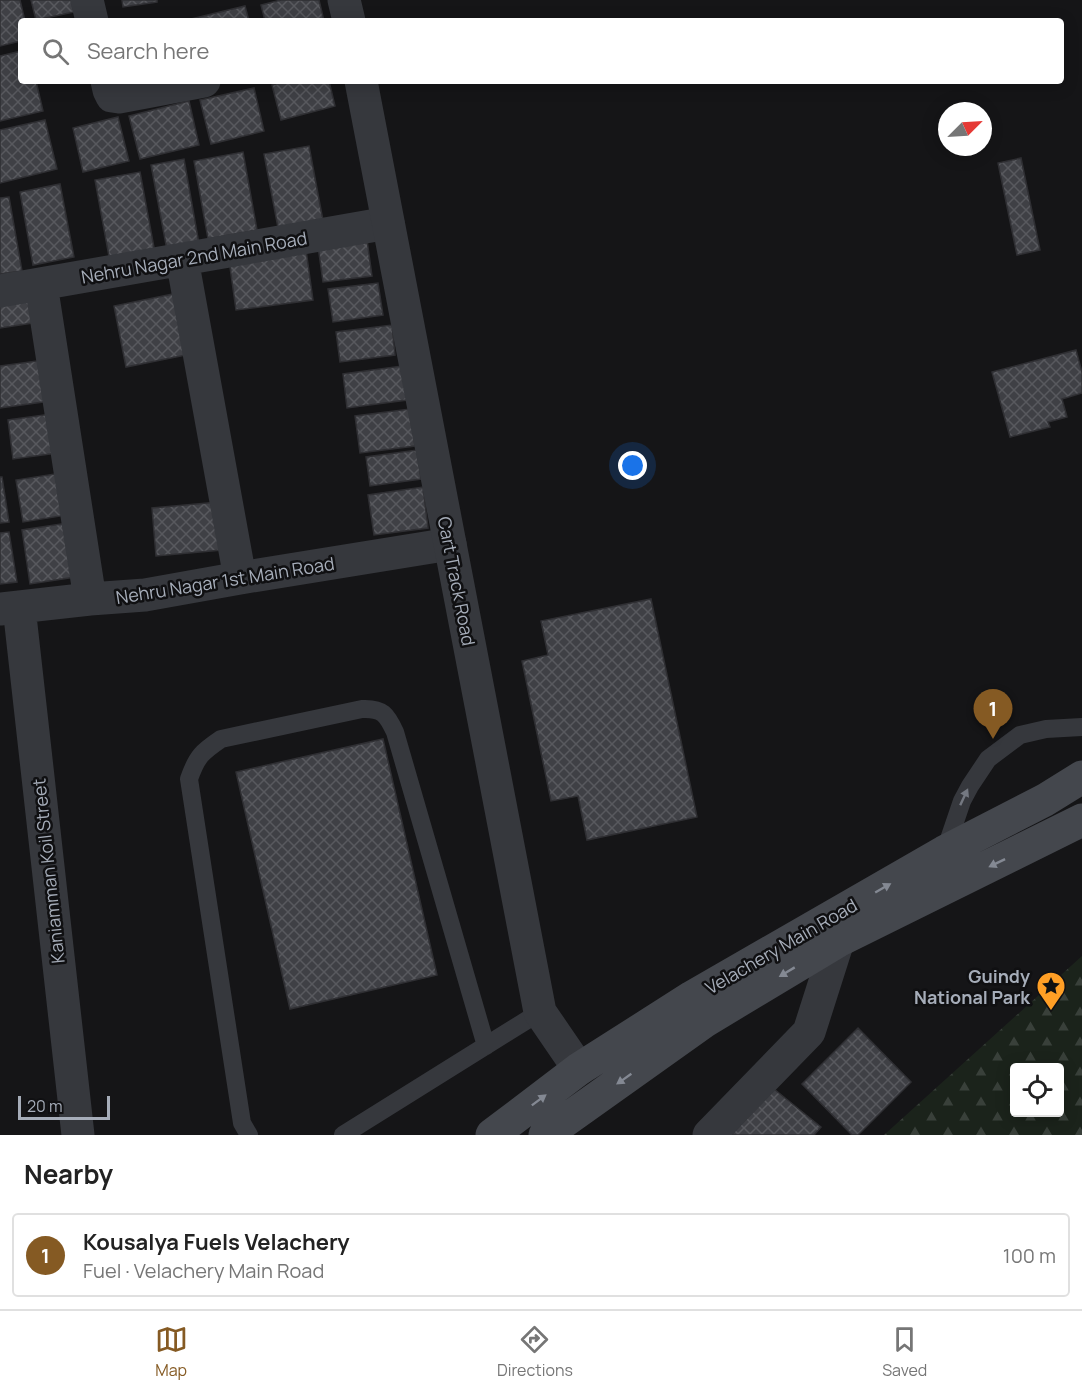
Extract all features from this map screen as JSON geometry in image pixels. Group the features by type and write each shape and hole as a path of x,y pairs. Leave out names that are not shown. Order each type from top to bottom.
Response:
{"main road":[{"name":"Velachery Main Road","path":"492,1135 579,1069 692,997 944,852 1045,800 1082,776"},
{"path":"1074,824 1082,776"},
{"name":"Velachery Main Road","path":"545,1135 705,1021 838,941 1074,824"}],"street":[{"path":"87,0 91,18"},
{"path":"344,0 348,18"},
{"path":"108,84 112,96 119,97 188,84"},
{"name":"Cart Track Road","path":"362,84 540,1012 579,1069"},
{"name":"Nehru Nagar 2nd Main Road","path":"0,291 388,223"},
{"path":"182,260 240,578"},
{"path":"41,284 90,599"},
{"name":"Nehru Nagar 1st Main Road","path":"9,608 145,595 450,544"},
{"name":"Kaniamman Koil Street","path":"9,608 78,1135"},
{"path":"709,1135 809,1032 838,941"}],"lane":[{"path":"249,1135 242,1123 189,779 194,764 203,752 221,739 362,709 382,712 389,719 395,732 486,1046"},
{"path":"944,852 962,801 988,759 1020,735 1046,729 1082,727"},
{"path":"343,1135 540,1012"}],"green space":[{"name":"Guindy National Park","path":"1082,956 1082,1135 884,1135"}],"building":[{"path":"0,0 20,0 24,18 18,18 18,42 0,46"},
{"path":"31,0 71,0 74,12 36,18"},
{"path":"122,0 157,0 157,2 123,7"},
{"path":"281,0 319,0 323,18 264,18 261,5"},
{"path":"245,6 248,18 195,18"},
{"path":"18,52 18,84 37,84 43,111 0,121 0,56"},
{"path":"330,84 335,106 281,120 272,85"},
{"path":"254,88 264,131 211,144 200,100"},
{"path":"189,101 199,145 140,159 129,116"},
{"path":"118,117 129,161 83,172 73,128"},
{"path":"45,120 57,169 0,183 0,130"},
{"path":"309,146 324,226 279,233 264,154"},
{"path":"243,152 257,230 208,239 194,161"},
{"path":"1021,158 1040,250 1017,255 998,163"},
{"path":"184,159 199,244 167,250 151,165"},
{"path":"140,172 155,253 110,262 95,180"},
{"path":"60,184 74,257 33,265 20,192"},
{"path":"9,197 22,271 0,274 0,198"},
{"path":"367,240 372,276 323,282 318,246"},
{"path":"306,250 313,300 236,310 229,260"},
{"path":"378,283 383,315 333,322 328,289"},
{"path":"35,290 39,322 0,328 0,295"},
{"path":"178,293 191,354 126,367 114,306"},
{"path":"392,325 395,355 340,362 336,332"},
{"path":"1076,350 1082,372 1082,393 1062,399 1067,417 1048,422 1050,427 1010,437 992,372"},
{"path":"44,360 50,401 0,408 0,366"},
{"path":"402,366 407,400 347,408 343,374"},
{"path":"410,409 415,446 360,453 355,416"},
{"path":"51,414 57,453 13,459 8,420"},
{"path":"417,450 421,479 370,486 366,457"},
{"path":"61,473 67,515 23,522 16,480"},
{"path":"0,477 2,477 9,522 0,523"},
{"path":"423,487 428,528 374,535 368,495"},
{"path":"218,502 222,550 156,556 152,508"},
{"path":"74,522 82,576 30,584 22,530"},
{"path":"9,532 17,582 0,584 0,533"},
{"path":"651,599 697,817 587,840 578,796 551,801 522,661 548,655 541,621"},
{"path":"383,739 437,975 290,1009 236,772"},
{"path":"858,1028 911,1082 858,1135 852,1135 802,1084"},
{"path":"774,1089 821,1127 814,1135 731,1135"}],"place":[{"name":"Kousalya Fuels Velachery","path":"993,739"},
{"name":"Guindy National Park","path":"1051,1012"}]}
